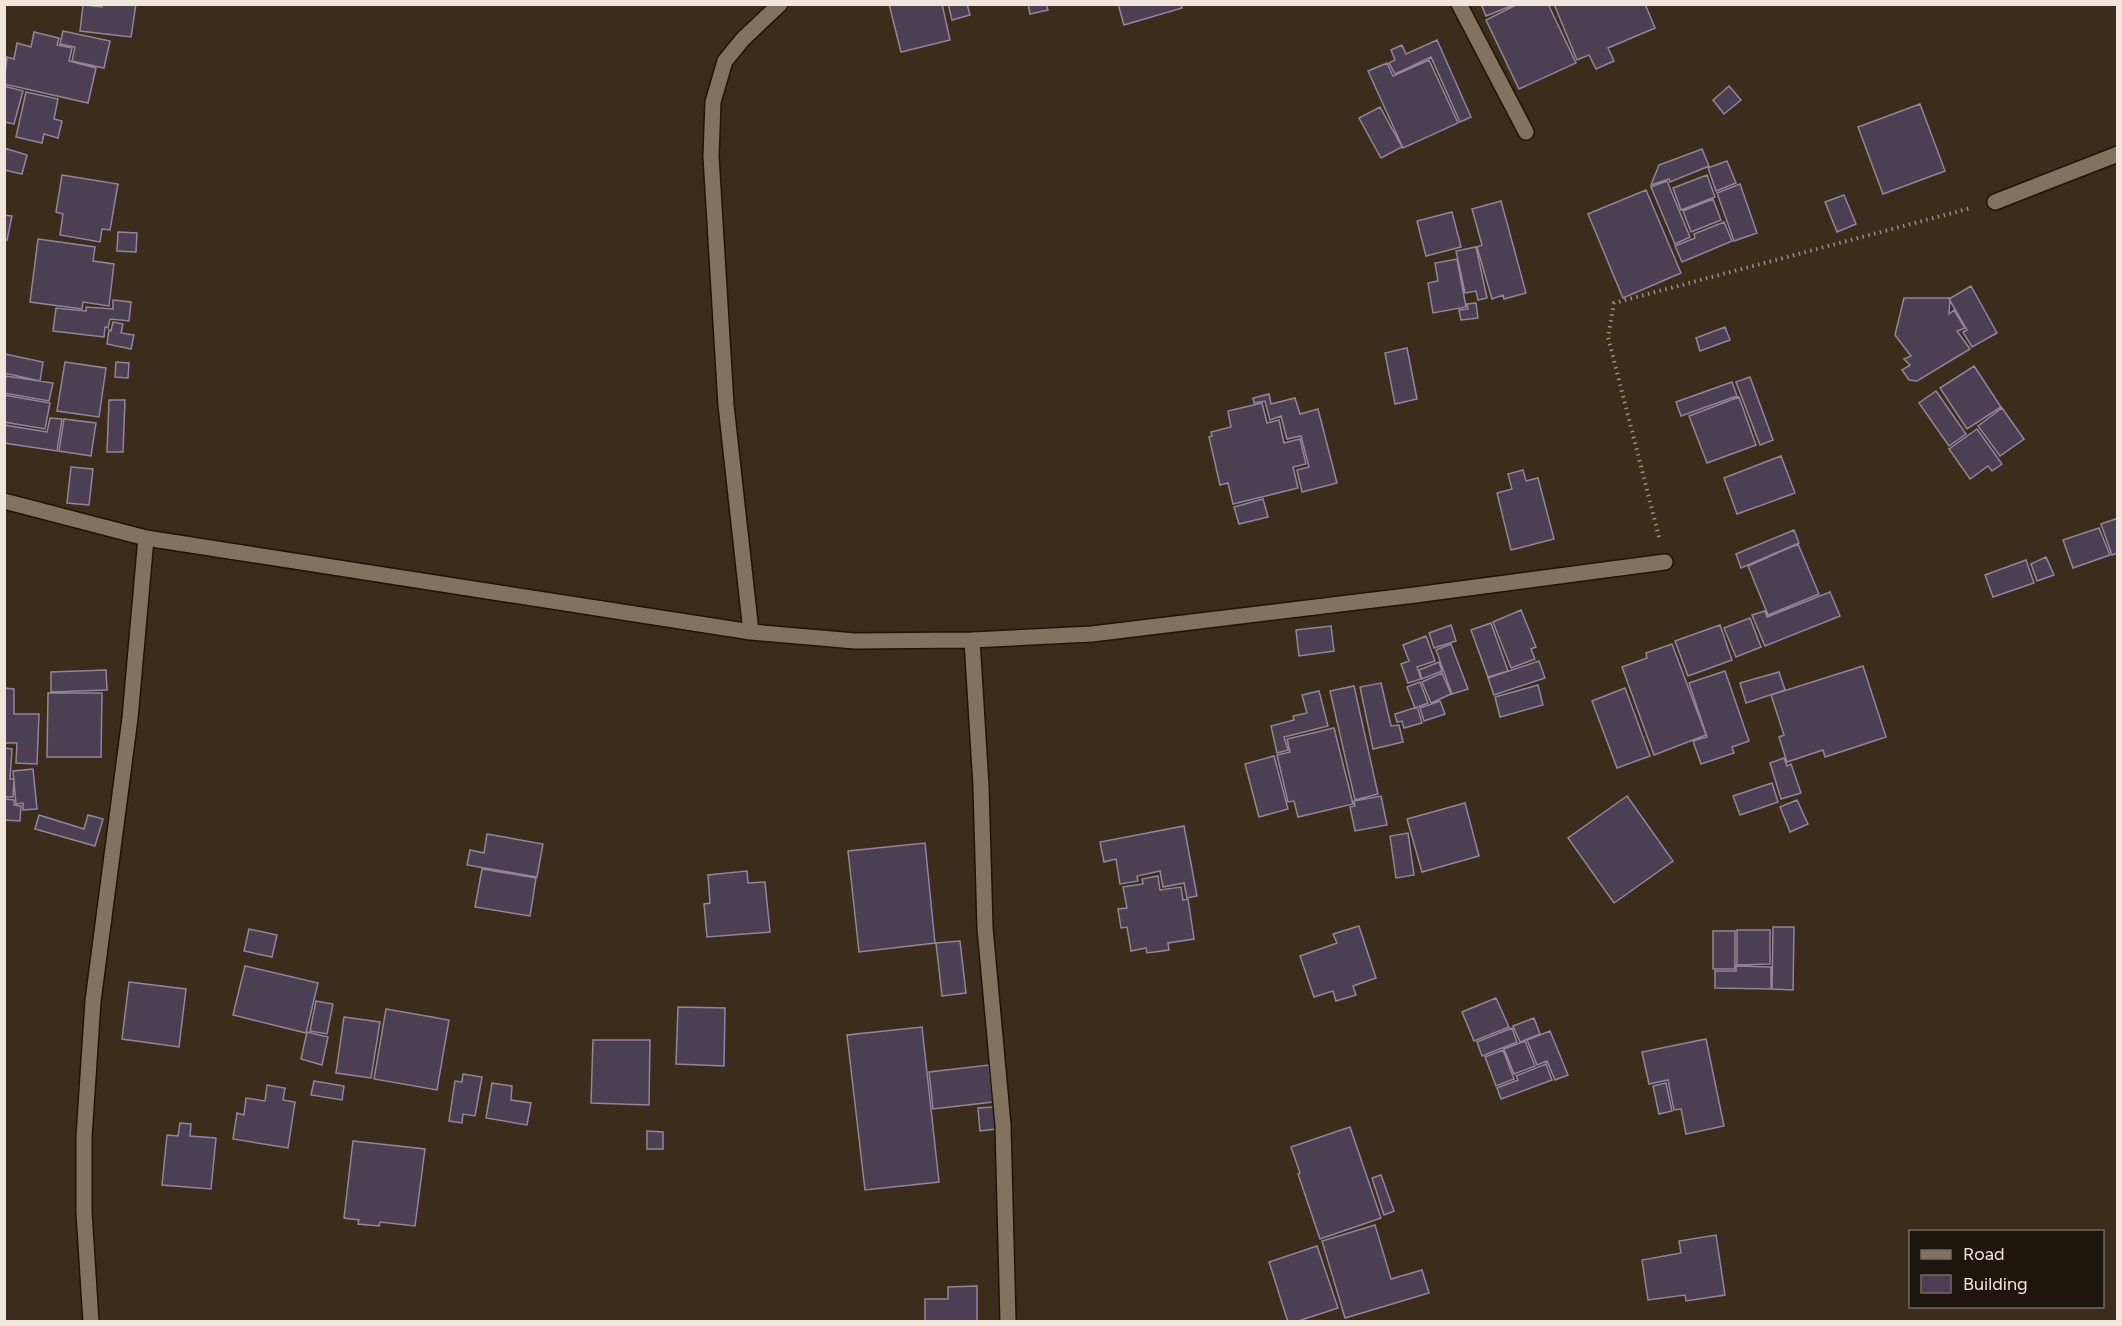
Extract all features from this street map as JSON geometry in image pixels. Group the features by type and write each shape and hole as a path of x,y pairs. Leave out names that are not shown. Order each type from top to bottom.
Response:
{"street":[{"path":"751,632 726,405 711,156 713,102 725,61 743,39 780,4"},
{"path":"1459,4 1526,132"},
{"path":"1995,202 2118,154"},
{"path":"4,501 146,538 751,632 855,641 972,640 1092,634 1665,562"},
{"path":"91,1322 84,1212 84,1137 93,1000 129,718 146,538"},
{"path":"972,640 981,786 986,928 1004,1125 1008,1322"}],"path":[{"path":"1665,562 1608,337 1614,303 1995,202"}],"building":[{"path":"102,4 136,4 131,37 80,31 83,5 102,7"},
{"path":"889,4 942,4 950,40 901,52"},
{"path":"948,4 967,4 970,15 952,20"},
{"path":"1028,4 1046,4 1048,10 1030,14"},
{"path":"1118,4 1181,4 1182,8 1124,25"},
{"path":"1481,4 1516,4 1486,16"},
{"path":"1518,4 1548,4 1576,63 1519,89 1486,20"},
{"path":"1554,4 1645,4 1655,28 1608,48 1614,61 1596,69 1589,55 1577,60"},
{"path":"63,31 110,41 104,68 72,61 75,47 60,44"},
{"path":"34,32 59,38 57,45 72,48 69,61 96,68 88,103 4,84 7,57 14,59 17,43 31,47"},
{"path":"1437,40 1471,117 1460,122 1431,57 1395,74 1389,63 1395,60 1391,50 1402,45 1406,54"},
{"path":"1429,60 1458,123 1403,148 1368,71 1387,63 1393,76"},
{"path":"4,86 23,91 14,124 4,122"},
{"path":"1729,86 1741,100 1724,114 1713,100"},
{"path":"26,92 58,99 54,119 62,121 58,138 44,134 42,143 16,137"},
{"path":"1920,104 1945,171 1883,194 1858,127"},
{"path":"1380,107 1402,147 1381,158 1359,118"},
{"path":"4,148 27,155 22,174 4,170"},
{"path":"1702,149 1709,166 1670,182 1669,179 1651,185 1659,165"},
{"path":"1727,161 1736,183 1716,191 1708,168"},
{"path":"62,175 118,184 110,230 102,229 100,242 60,235 63,214 56,212"},
{"path":"1707,175 1715,197 1681,210 1673,188"},
{"path":"1667,181 1690,237 1675,244 1651,187"},
{"path":"1740,184 1757,233 1734,241 1717,193"},
{"path":"1646,190 1681,273 1623,298 1588,214"},
{"path":"1844,195 1856,224 1837,232 1825,202"},
{"path":"1713,199 1721,220 1691,232 1683,211"},
{"path":"1501,201 1526,293 1504,299 1503,295 1492,299 1477,247 1482,245 1472,209"},
{"path":"1452,212 1461,247 1426,256 1417,221"},
{"path":"4,215 12,216 7,240 4,239"},
{"path":"1724,222 1732,241 1682,262 1675,246 1695,238 1694,234"},
{"path":"118,232 137,233 136,252 117,251"},
{"path":"38,239 95,247 93,261 114,264 109,306 83,302 82,309 30,302"},
{"path":"1476,247 1487,298 1478,300 1476,291 1465,293 1456,251"},
{"path":"1457,259 1466,307 1433,313 1428,283 1438,281 1435,263"},
{"path":"1971,286 1997,333 1972,347 1963,332 1967,330 1949,299"},
{"path":"1904,298 1950,298 1949,314 1954,310 1965,328 1957,331 1970,349 1917,381 1909,380 1902,370 1910,365 1904,359 1911,356 1895,335"},
{"path":"113,300 131,302 129,321 110,319 108,328 105,327 104,337 53,331 56,308 86,311 86,307 113,309"},
{"path":"1476,303 1478,318 1461,320 1459,310 1468,309 1467,304"},
{"path":"113,322 123,324 121,333 134,335 131,349 107,344"},
{"path":"1725,327 1730,340 1700,351 1696,338"},
{"path":"1407,348 1417,399 1395,404 1385,353"},
{"path":"5,354 43,362 40,381 4,373"},
{"path":"65,362 106,368 99,417 57,411"},
{"path":"116,362 129,363 128,378 115,377"},
{"path":"1974,366 2001,407 1967,429 1940,388"},
{"path":"6,376 53,383 49,401 4,393"},
{"path":"1750,377 1773,440 1760,445 1736,382"},
{"path":"1732,382 1737,396 1681,416 1676,402"},
{"path":"1936,391 1966,434 1949,446 1919,403"},
{"path":"1269,394 1271,404 1295,398 1300,414 1318,409 1337,483 1302,492 1297,470 1309,467 1301,436 1287,439 1281,416 1270,420 1265,401 1254,403 1253,398"},
{"path":"4,395 50,403 45,429 4,422"},
{"path":"1739,397 1756,445 1707,463 1689,416"},
{"path":"109,400 125,400 123,452 107,452"},
{"path":"1262,403 1267,423 1279,420 1284,443 1300,439 1306,464 1293,467 1298,488 1233,504 1228,483 1220,485 1209,437 1212,436 1211,432 1231,427 1228,411"},
{"path":"2002,408 2024,439 2000,456 1978,426"},
{"path":"50,418 62,419 57,451 4,443 4,425 47,432"},
{"path":"64,419 96,423 91,456 59,451"},
{"path":"1977,429 2002,464 1992,471 1988,466 1970,479 1949,449"},
{"path":"1781,456 1795,493 1737,514 1724,478"},
{"path":"71,467 93,469 89,505 67,503"},
{"path":"1523,470 1526,481 1538,478 1554,539 1511,550 1497,493 1512,489 1508,474"},
{"path":"1263,499 1268,517 1239,524 1234,507"},
{"path":"2118,518 2118,553 2112,555 2101,524"},
{"path":"2099,528 2110,555 2073,568 2063,540"},
{"path":"1794,530 1799,543 1741,568 1736,554"},
{"path":"1798,544 1819,594 1768,615 1748,566"},
{"path":"2046,557 2054,575 2037,581 2031,564"},
{"path":"2026,560 2034,583 1993,597 1985,575"},
{"path":"1830,592 1840,616 1765,646 1752,615 1765,611 1767,617"},
{"path":"1521,610 1536,647 1531,649 1535,659 1511,668 1493,622"},
{"path":"1750,618 1761,647 1736,657 1724,628"},
{"path":"1491,623 1508,671 1488,677 1471,630"},
{"path":"1451,625 1456,641 1434,648 1429,633"},
{"path":"1720,625 1732,660 1688,676 1675,641"},
{"path":"1331,626 1334,651 1299,656 1296,630"},
{"path":"1426,636 1435,661 1417,667 1421,679 1408,683 1401,664 1409,661 1403,645"},
{"path":"1451,644 1468,689 1452,694 1436,650"},
{"path":"1672,644 1706,735 1654,755 1622,667 1647,658 1646,653"},
{"path":"1539,661 1545,678 1494,695 1488,678"},
{"path":"1439,662 1442,671 1422,679 1419,670"},
{"path":"1863,666 1886,737 1825,757 1823,750 1787,762 1779,737 1784,735 1771,695"},
{"path":"106,670 107,690 51,692 51,672"},
{"path":"1725,671 1749,741 1732,747 1734,753 1701,764 1693,741 1707,737 1689,683"},
{"path":"1779,672 1785,690 1746,703 1740,683"},
{"path":"1442,673 1451,694 1431,703 1422,682"},
{"path":"1420,682 1428,703 1415,708 1407,687"},
{"path":"1381,683 1391,726 1399,725 1403,742 1373,749 1360,687"},
{"path":"1538,685 1543,705 1500,717 1495,697"},
{"path":"1354,686 1378,794 1355,800 1330,691"},
{"path":"4,688 14,689 14,714 39,714 37,764 16,763 17,743 4,743"},
{"path":"1625,688 1650,756 1617,768 1592,701"},
{"path":"1319,691 1328,726 1284,737 1288,750 1277,753 1271,726 1294,720 1293,716 1307,713 1302,695"},
{"path":"48,693 102,693 101,757 47,757"},
{"path":"1440,701 1445,714 1424,721 1420,708"},
{"path":"1414,708 1418,709 1422,723 1404,728 1402,721 1397,722 1395,714"},
{"path":"1334,728 1353,804 1298,817 1294,801 1288,802 1277,755 1290,752 1287,739"},
{"path":"4,748 12,749 10,779 14,779 13,797 4,797"},
{"path":"1274,756 1288,809 1259,817 1245,764"},
{"path":"1784,758 1787,766 1791,764 1801,793 1781,799 1770,763"},
{"path":"33,769 37,809 23,810 23,803 16,804 13,771"},
{"path":"1772,783 1778,802 1740,815 1733,796"},
{"path":"1381,796 1387,825 1355,831 1350,807 1355,806 1354,801"},
{"path":"1627,796 1673,861 1614,903 1568,838"},
{"path":"4,799 14,800 14,805 21,806 20,821 4,820"},
{"path":"1797,800 1808,824 1790,832 1780,807"},
{"path":"1465,803 1479,856 1422,872 1407,819"},
{"path":"39,815 84,829 88,815 103,819 95,846 35,829"},
{"path":"1184,826 1197,896 1187,898 1184,883 1163,887 1160,871 1137,876 1138,881 1120,884 1116,859 1104,862 1100,842"},
{"path":"1408,833 1414,875 1396,878 1390,836"},
{"path":"487,834 543,844 537,877 467,865 470,850 484,853"},
{"path":"925,843 935,943 859,952 848,851"},
{"path":"482,869 536,878 530,916 475,907"},
{"path":"747,871 748,883 765,882 770,932 707,937 704,904 710,903 708,875"},
{"path":"1158,876 1160,890 1181,887 1183,900 1188,899 1194,939 1168,943 1169,950 1147,953 1146,948 1131,951 1127,927 1121,928 1118,909 1127,908 1123,887 1143,884 1142,879"},
{"path":"1359,926 1376,978 1353,986 1356,995 1336,1001 1333,991 1314,997 1300,956 1337,943 1333,934"},
{"path":"1773,927 1794,927 1793,990 1772,989"},
{"path":"249,929 277,935 272,957 244,951"},
{"path":"1737,930 1770,930 1770,964 1737,965"},
{"path":"1713,931 1735,931 1735,969 1713,969"},
{"path":"960,941 966,993 942,996 936,943"},
{"path":"245,966 318,983 306,1033 233,1015"},
{"path":"1736,966 1771,967 1771,989 1715,988 1715,971 1736,971"},
{"path":"129,982 186,989 179,1047 122,1039"},
{"path":"1496,998 1509,1027 1474,1041 1462,1012"},
{"path":"316,1001 333,1004 327,1034 310,1031"},
{"path":"678,1007 725,1008 724,1066 676,1064"},
{"path":"386,1009 449,1020 437,1090 374,1079"},
{"path":"344,1017 380,1022 371,1078 336,1073"},
{"path":"1534,1018 1540,1034 1520,1042 1513,1026"},
{"path":"922,1027 939,1182 865,1190 847,1035"},
{"path":"1512,1028 1517,1042 1482,1056 1477,1042"},
{"path":"1550,1031 1568,1075 1555,1080 1547,1061 1537,1065 1527,1040"},
{"path":"307,1032 328,1037 322,1065 301,1059"},
{"path":"1706,1039 1724,1126 1686,1134 1681,1109 1674,1110 1668,1080 1649,1084 1642,1052"},
{"path":"593,1040 650,1040 649,1105 591,1103"},
{"path":"1525,1041 1535,1066 1514,1074 1504,1049"},
{"path":"1503,1050 1514,1079 1496,1086 1485,1057"},
{"path":"1546,1064 1552,1080 1501,1099 1497,1088 1518,1080 1516,1076"},
{"path":"989,1065 993,1102 933,1109 929,1072"},
{"path":"463,1074 482,1077 475,1116 463,1114 462,1123 449,1121 455,1081 462,1082"},
{"path":"314,1081 344,1086 342,1100 311,1095"},
{"path":"492,1083 512,1086 511,1100 531,1103 527,1125 486,1118"},
{"path":"1666,1083 1672,1111 1659,1114 1653,1086"},
{"path":"267,1085 285,1088 283,1100 295,1102 288,1148 233,1139 237,1113 244,1115 246,1098 265,1101"},
{"path":"994,1107 996,1129 980,1131 978,1108"},
{"path":"180,1123 191,1124 190,1136 216,1138 211,1189 162,1185 167,1135 178,1136"},
{"path":"1350,1127 1381,1218 1320,1239 1291,1147"},
{"path":"647,1131 663,1132 663,1149 647,1149"},
{"path":"353,1141 425,1149 415,1226 380,1222 379,1226 358,1224 359,1220 344,1218"},
{"path":"1381,1175 1394,1211 1384,1215 1372,1178"},
{"path":"1375,1225 1391,1279 1422,1270 1429,1293 1345,1318 1322,1241"},
{"path":"1716,1235 1725,1295 1686,1301 1685,1295 1648,1300 1642,1260 1681,1253 1679,1241"},
{"path":"1317,1246 1338,1308 1295,1322 1288,1322 1269,1262"},
{"path":"977,1286 977,1322 925,1322 925,1299 948,1299 948,1287"}]}
